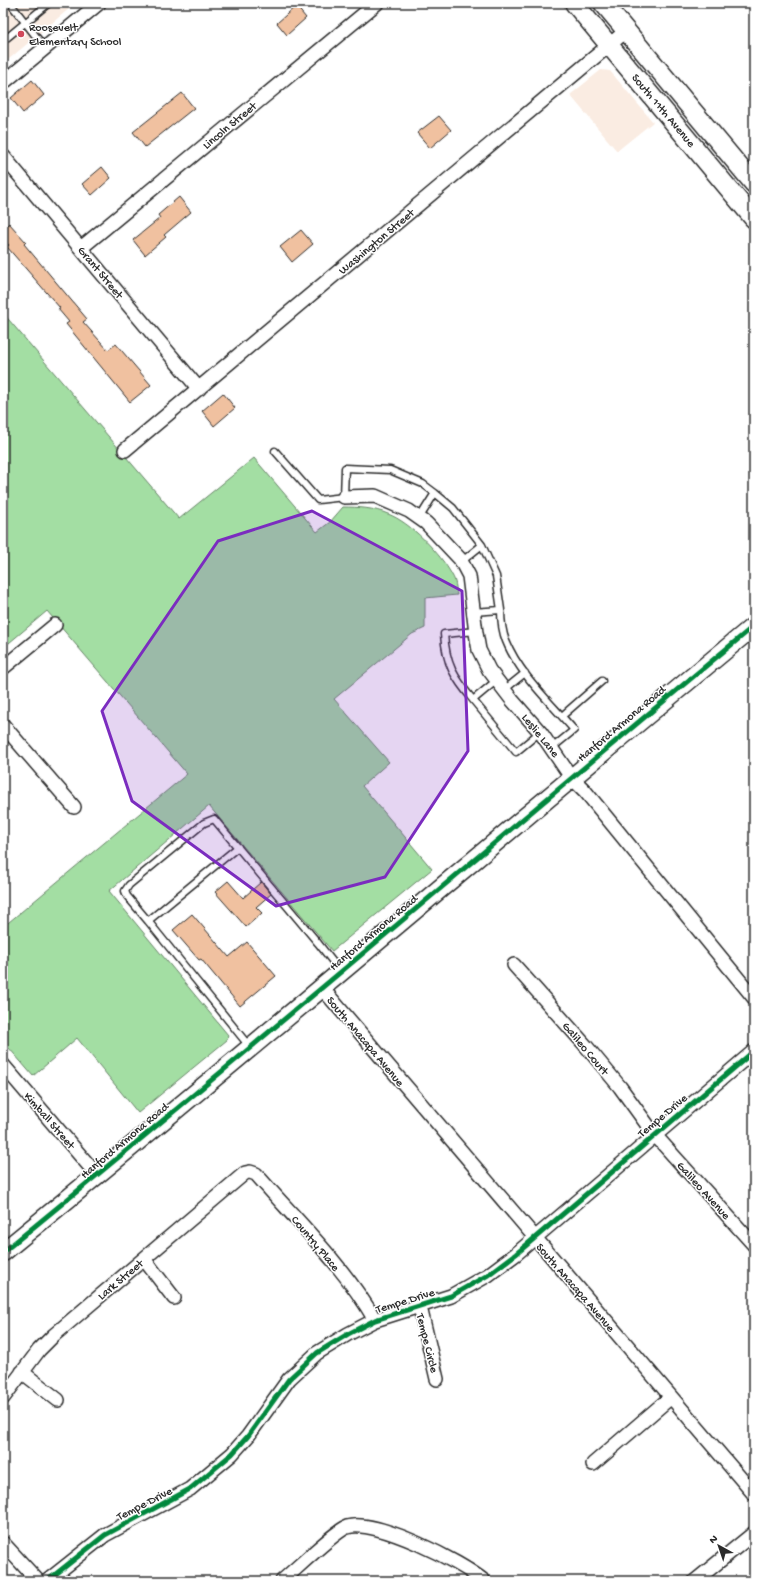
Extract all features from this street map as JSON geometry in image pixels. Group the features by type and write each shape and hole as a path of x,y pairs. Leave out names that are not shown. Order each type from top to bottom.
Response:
{"main road":[{"name":"South 11th Avenue","path":"574,3 610,44 754,219"},
{"name":"South 11th Avenue","path":"603,3 754,184"},
{"name":"Hanford Armona Road","path":"3,1252 97,1176 571,777 754,626"}],"street":[{"path":"3,82 99,3"},
{"name":"Lincoln Street","path":"81,248 377,3"},
{"name":"Washington Street","path":"125,450 199,390 626,31"},
{"name":"Grant Street","path":"3,156 199,390"},
{"name":"Leslie Lane","path":"344,497 375,496 420,517 461,562 470,576 473,612 479,650 489,670 540,732 571,777 585,791 754,998"},
{"path":"3,668 55,625"},
{"path":"3,725 74,807"},
{"name":"Galileo Court","path":"514,965 586,1046 620,1087 654,1134"},
{"name":"South Anacapa Avenue","path":"322,988 754,1494"},
{"name":"Tempe Drive","path":"48,1581 105,1535 190,1489 232,1454 248,1436 289,1379 317,1353 375,1320 451,1296 475,1283 516,1254 654,1134 754,1051"},
{"name":"Kimball Street","path":"3,1065 97,1176"},
{"name":"Galileo Avenue","path":"654,1134 754,1245"},
{"name":"Lark Street","path":"3,1398 22,1372 54,1335 245,1173 250,1172"},
{"name":"Country Place","path":"250,1172 256,1174 323,1250 363,1300 375,1320"},
{"path":"144,1259 174,1298"},
{"name":"Tempe Circle","path":"420,1307 437,1379"},
{"path":"22,1372 58,1400"},
{"path":"593,1464 671,1397"},
{"path":"282,1581 342,1529 349,1526 372,1528 410,1540 437,1551 460,1564 484,1581"},
{"path":"695,1581 754,1533"},
{"path":"3,1543 38,1581"}],"lane":[{"path":"10,3 24,23 45,48"},
{"path":"3,41 49,3"},
{"path":"275,452 318,500 344,497 345,468 390,470 423,484 453,508 482,545 496,576 506,641 525,673 574,730 552,748"},
{"path":"420,517 435,493"},
{"path":"461,562 482,545"},
{"path":"473,612 501,610"},
{"path":"476,631 444,634 445,654 455,677 516,752 540,732"},
{"path":"473,700 525,673"},
{"path":"562,716 602,681"},
{"path":"250,1047 127,896 125,891 129,885 204,822 214,819 341,972"},
{"path":"148,921 238,847"}],"highlighted area":[{"path":"312,511 462,591 468,751 385,877 276,906 132,801 102,711 218,541"}],"shaded area":[{"name":"Roosevelt Elementary School","path":"3,3 76,3 3,64"},
{"path":"601,70 610,71 653,122 617,151 570,95"}],"green space":[{"path":"3,313 179,519 254,458 317,532 330,522 343,507 366,508 388,514 397,518 415,531 433,549 447,567 456,585 457,595 425,598 425,628 412,634 334,699 389,762 362,786 432,869 332,951 209,806 109,891 228,1035 227,1040 138,1113 77,1038 33,1076 3,1041 3,927 187,774 47,611 3,648"}],"building":[{"path":"296,6 306,18 287,35 277,23"},
{"path":"32,80 44,95 23,113 11,98"},
{"path":"182,93 194,108 145,147 133,132"},
{"path":"439,116 451,130 430,148 417,133"},
{"path":"102,167 111,178 92,195 82,184"},
{"path":"179,197 191,212 164,235 166,237 145,255 133,240 160,218 158,215"},
{"path":"9,223 26,242 24,244 87,319 83,322 108,350 116,344 151,385 130,402 66,324 69,322 58,309 60,308 7,247 9,245 3,239 3,229"},
{"path":"301,230 313,244 292,262 280,247"},
{"path":"223,393 235,408 214,426 202,411"},
{"path":"228,881 243,898 261,882 271,894 256,907 262,913 246,927 215,892"},
{"path":"192,914 229,957 247,942 276,976 240,1006 201,959 199,960 173,930"}],"cycle path":[{"path":"3,1252 192,1097 754,626"},
{"path":"47,1581 105,1535 190,1489 232,1454 248,1436 289,1379 317,1353 375,1320 451,1296 488,1275 516,1254 754,1051"}],"place":[{"name":"Roosevelt Elementary School","path":"21,34"}]}
